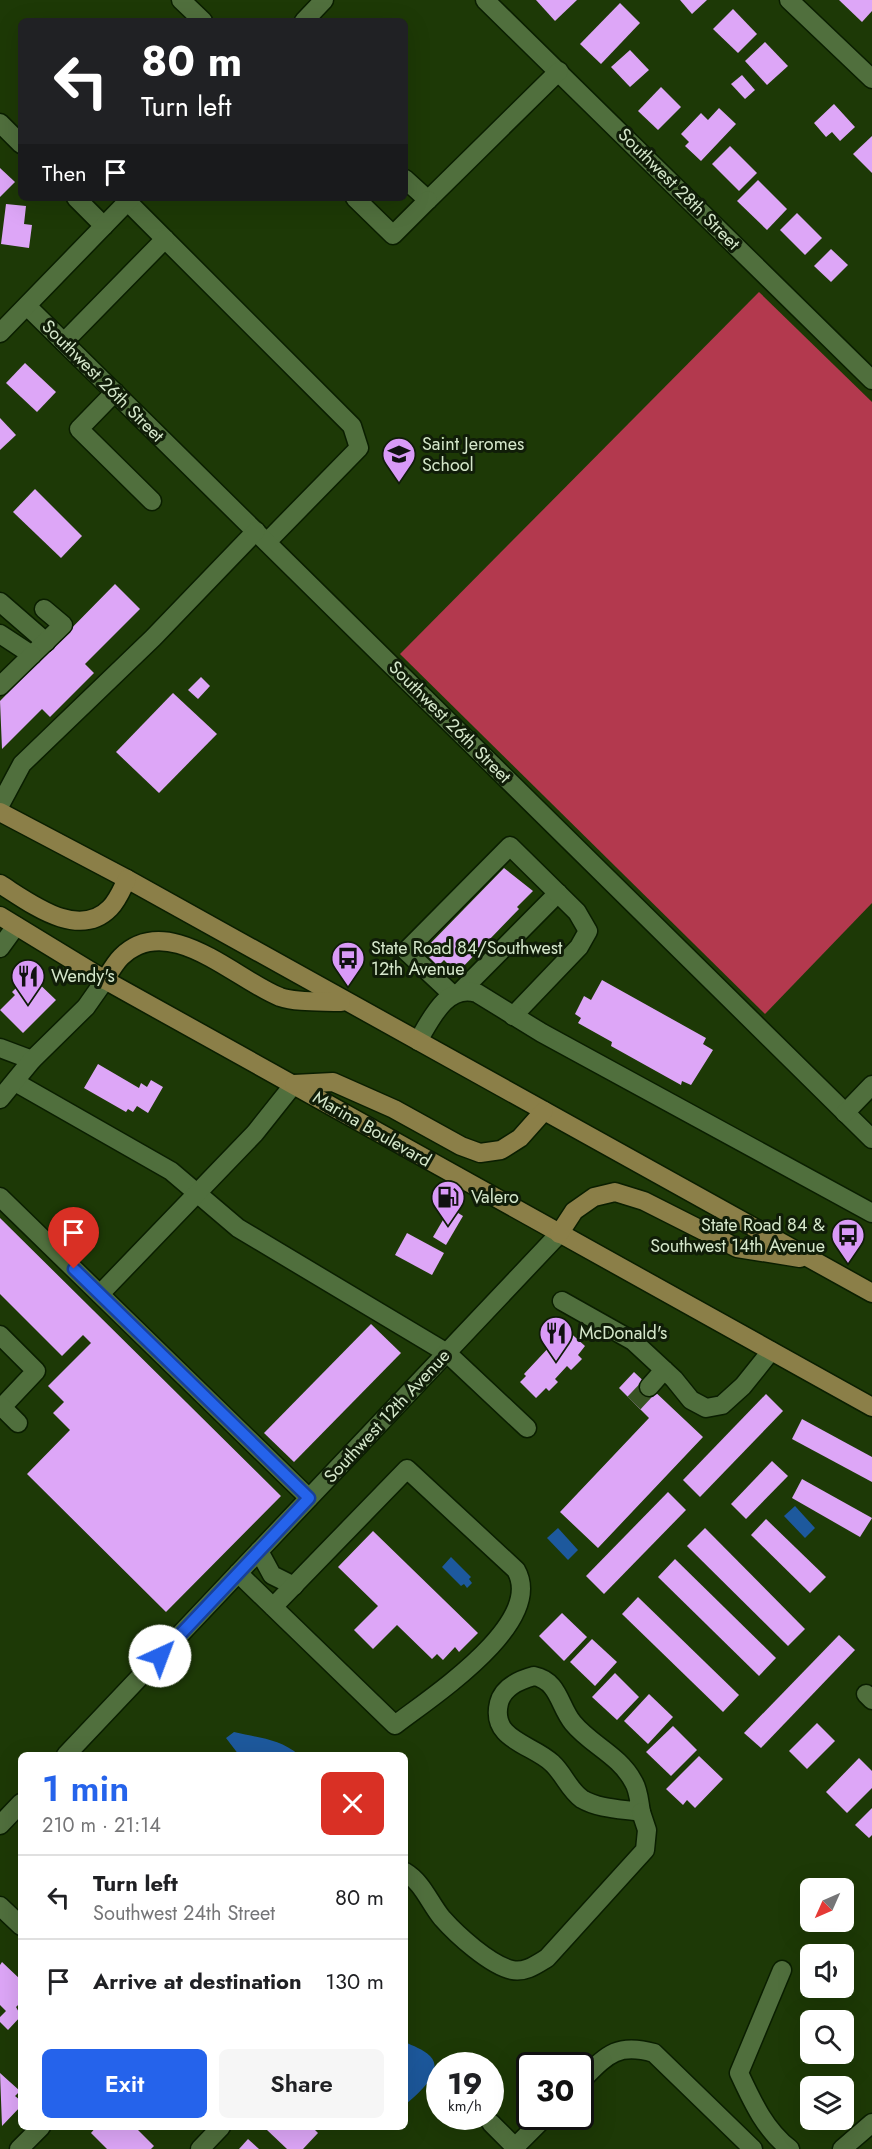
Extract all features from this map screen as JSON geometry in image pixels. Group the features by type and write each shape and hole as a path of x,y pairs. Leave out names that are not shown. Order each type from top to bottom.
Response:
{"main road":[{"path":"0,812 127,879 872,1293"},
{"path":"0,884 51,915 76,920 104,913 115,902 127,879"},
{"name":"Marina Boulevard","path":"0,916 105,980 872,1407"},
{"path":"105,980 121,957 136,947 156,941 185,945 282,997 348,1003"},
{"path":"294,1084 333,1082 394,1109 461,1146 480,1153 501,1150 520,1138 543,1111"},
{"path":"559,1234 574,1211 594,1197 615,1192 644,1201 737,1248 814,1261"}],"street":[{"path":"182,0 200,18"},
{"path":"307,18 324,0"},
{"name":"Southwest 28th Street","path":"485,0 872,380"},
{"path":"789,0 872,79"},
{"path":"358,201 393,235 559,71"},
{"path":"0,123 18,141"},
{"path":"408,182 428,200"},
{"path":"79,201 104,226"},
{"path":"0,333 128,201"},
{"path":"0,805 22,764 153,638 359,448 352,426 130,201"},
{"path":"63,342 165,239"},
{"name":"Southwest 26th Street","path":"27,306 872,1139"},
{"path":"115,392 79,429 152,501"},
{"path":"0,602 46,642"},
{"path":"0,686 63,625 44,609"},
{"path":"0,634 32,655"},
{"path":"513,1016 579,948 588,931 577,912 510,846 406,951 456,993 477,993 513,1016 872,1213"},
{"path":"418,1041 442,1004 558,893"},
{"path":"0,948 16,926"},
{"path":"0,1099 32,1060 86,1007 105,980"},
{"path":"0,1048 32,1060"},
{"path":"15,1083 171,1171 195,1194 238,1228 447,1353 527,1428"},
{"path":"100,1294 255,1133 294,1084"},
{"path":"845,1113 872,1085"},
{"path":"0,1197 309,1498"},
{"name":"Southwest 12th Avenue","path":"69,1752 559,1234"},
{"path":"561,1301 633,1341 691,1400 706,1407 722,1405 743,1386 771,1351"},
{"path":"0,1335 36,1371 1,1406 18,1423"},
{"path":"649,1387 664,1370"},
{"path":"238,1573 273,1607 395,1725 479,1659 504,1632 521,1600 522,1582 516,1570 407,1469 273,1607"},
{"path":"259,1551 272,1575 294,1586"},
{"path":"408,1874 416,1878 441,1917 472,1949 513,1970 530,1968 547,1958 645,1850 647,1830 634,1781 617,1760 576,1727 550,1683 534,1676 520,1681 504,1692 497,1717 503,1732 554,1764 581,1798 600,1806 641,1812"},
{"path":"0,1825 18,1806"},
{"path":"0,1906 18,1923"},
{"path":"782,1970 739,2073 754,2105 778,2140 790,2149"},
{"path":"594,2068 604,2058 621,2049 636,2048 654,2053 753,2149"},
{"path":"843,2149 872,2123"},
{"path":"19,2149 37,2130"},
{"path":"200,2149 218,2130"},
{"path":"498,2130 516,2148 533,2130"}],"shaded area":[{"path":"759,292 872,402 872,903 765,1014 400,654"}],"water":[{"path":"795,1506 815,1528 805,1538 784,1516"},
{"path":"558,1528 578,1550 568,1560 547,1538"},
{"path":"451,1557 471,1577 469,1579 472,1583 467,1588 464,1584 461,1586 442,1567"},
{"path":"234,1732 260,1737 284,1745 295,1752 237,1752 226,1738"},
{"path":"408,2044 426,2053 426,2085 408,2102"}],"building":[{"path":"536,0 577,0 555,21"},
{"path":"680,0 707,0 692,14"},
{"path":"839,0 872,0 872,11 862,22"},
{"path":"620,3 640,23 601,64 580,44"},
{"path":"733,9 757,34 738,53 713,29"},
{"path":"765,42 788,66 767,85 745,61"},
{"path":"630,50 649,70 630,87 611,67"},
{"path":"742,75 755,90 745,99 731,84"},
{"path":"661,87 681,107 658,130 638,111"},
{"path":"834,104 855,127 840,141 832,132 826,137 814,123"},
{"path":"719,108 736,124 701,161 685,146 689,142 681,134 701,113 708,120"},
{"path":"872,136 872,173 853,154"},
{"path":"730,146 757,173 739,191 712,164"},
{"path":"0,168 15,182 0,197"},
{"path":"758,180 787,209 767,230 737,201"},
{"path":"6,204 26,206 24,224 32,225 29,248 1,244"},
{"path":"797,213 822,238 805,255 780,230"},
{"path":"831,249 848,265 831,282 814,266"},
{"path":"25,363 56,392 37,412 6,383"},
{"path":"0,418 16,435 0,450"},
{"path":"35,489 82,536 61,558 13,512"},
{"path":"115,584 140,609 85,664 94,673 50,717 42,709 2,749 0,701"},
{"path":"201,677 210,686 198,699 188,690"},
{"path":"173,693 217,734 159,793 116,752"},
{"path":"504,868 533,891 517,907 519,909 457,973 444,960 438,966 423,951"},
{"name":"Wendy's","path":"32,977 56,1000 23,1033 0,1010 15,995 12,992 22,982 25,985"},
{"path":"602,980 706,1038 703,1044 713,1050 691,1085 682,1081 681,1085 611,1046 612,1042 578,1023 581,1018 575,1014 584,996 591,1000"},
{"path":"98,1064 139,1088 141,1083 147,1087 151,1080 163,1087 148,1113 137,1106 133,1112 128,1109 126,1112 84,1088"},
{"name":"Valero","path":"450,1208 463,1216 446,1245 433,1237"},
{"path":"0,1218 281,1496 166,1612 27,1474 70,1430 53,1413 64,1402 48,1386 91,1343 83,1335 62,1356 0,1294"},
{"path":"407,1233 444,1253 432,1275 395,1255"},
{"path":"371,1324 401,1353 294,1462 264,1433"},
{"name":"McDonald's","path":"566,1329 585,1346 578,1355 582,1359 571,1370 567,1366 555,1379 558,1382 549,1391 546,1388 536,1398 520,1382 526,1376 524,1374"},
{"path":"634,1372 703,1437 598,1548 560,1512 649,1418 619,1388"},
{"path":"766,1394 783,1411 700,1497 683,1480"},
{"path":"802,1419 872,1457 872,1482 792,1439"},
{"path":"772,1461 788,1476 746,1519 731,1504"},
{"path":"802,1479 872,1518 860,1537 792,1498"},
{"path":"668,1492 686,1510 604,1594 586,1576"},
{"path":"766,1519 826,1577 810,1593 751,1535"},
{"path":"705,1528 805,1629 788,1646 687,1546"},
{"path":"373,1531 478,1633 459,1652 455,1647 443,1660 437,1654 432,1659 397,1625 373,1649 354,1630 378,1606 338,1567"},
{"path":"675,1559 776,1658 759,1676 658,1577"},
{"path":"638,1597 739,1695 723,1712 622,1614"},
{"path":"562,1613 587,1637 564,1661 539,1636"},
{"path":"839,1635 855,1650 761,1748 744,1733"},
{"path":"592,1639 617,1662 595,1686 570,1662"},
{"path":"615,1673 639,1697 617,1720 592,1697"},
{"path":"649,1694 673,1717 648,1744 624,1721"},
{"path":"817,1723 835,1741 807,1769 789,1751"},
{"path":"673,1726 697,1750 671,1776 646,1752"},
{"path":"699,1756 723,1779 695,1808 687,1800 683,1805 666,1789"},
{"path":"859,1758 872,1771 872,1788 847,1813 826,1792"},
{"path":"872,1808 872,1835 869,1838 855,1825"},
{"path":"2,1962 18,1977 18,2005 16,2007 18,2019 8,2030 0,2022 0,2017 6,2011 0,2005 0,1965"},
{"path":"0,2073 18,2089 15,2096 18,2098 18,2109 2,2126"},
{"path":"94,2130 138,2130 154,2146 151,2149 107,2149 91,2133"},
{"path":"267,2130 315,2130 318,2133 303,2149 287,2149"},
{"path":"248,2139 259,2149 239,2149"}],"tunnel":[{"path":"634,1403 649,1387"}],"place":[{"name":"Saint Jeromes School","path":"399,483"},
{"name":"State Road 84/Southwest 12th Avenue","path":"348,987"},
{"name":"Wendy's","path":"28,1005"},
{"name":"Valero","path":"448,1226"},
{"name":"State Road 84 & Southwest 14th Avenue","path":"848,1264"},
{"name":"McDonald's","path":"556,1362"}],"route":[{"path":"74,1269 309,1498 160,1656"}]}
